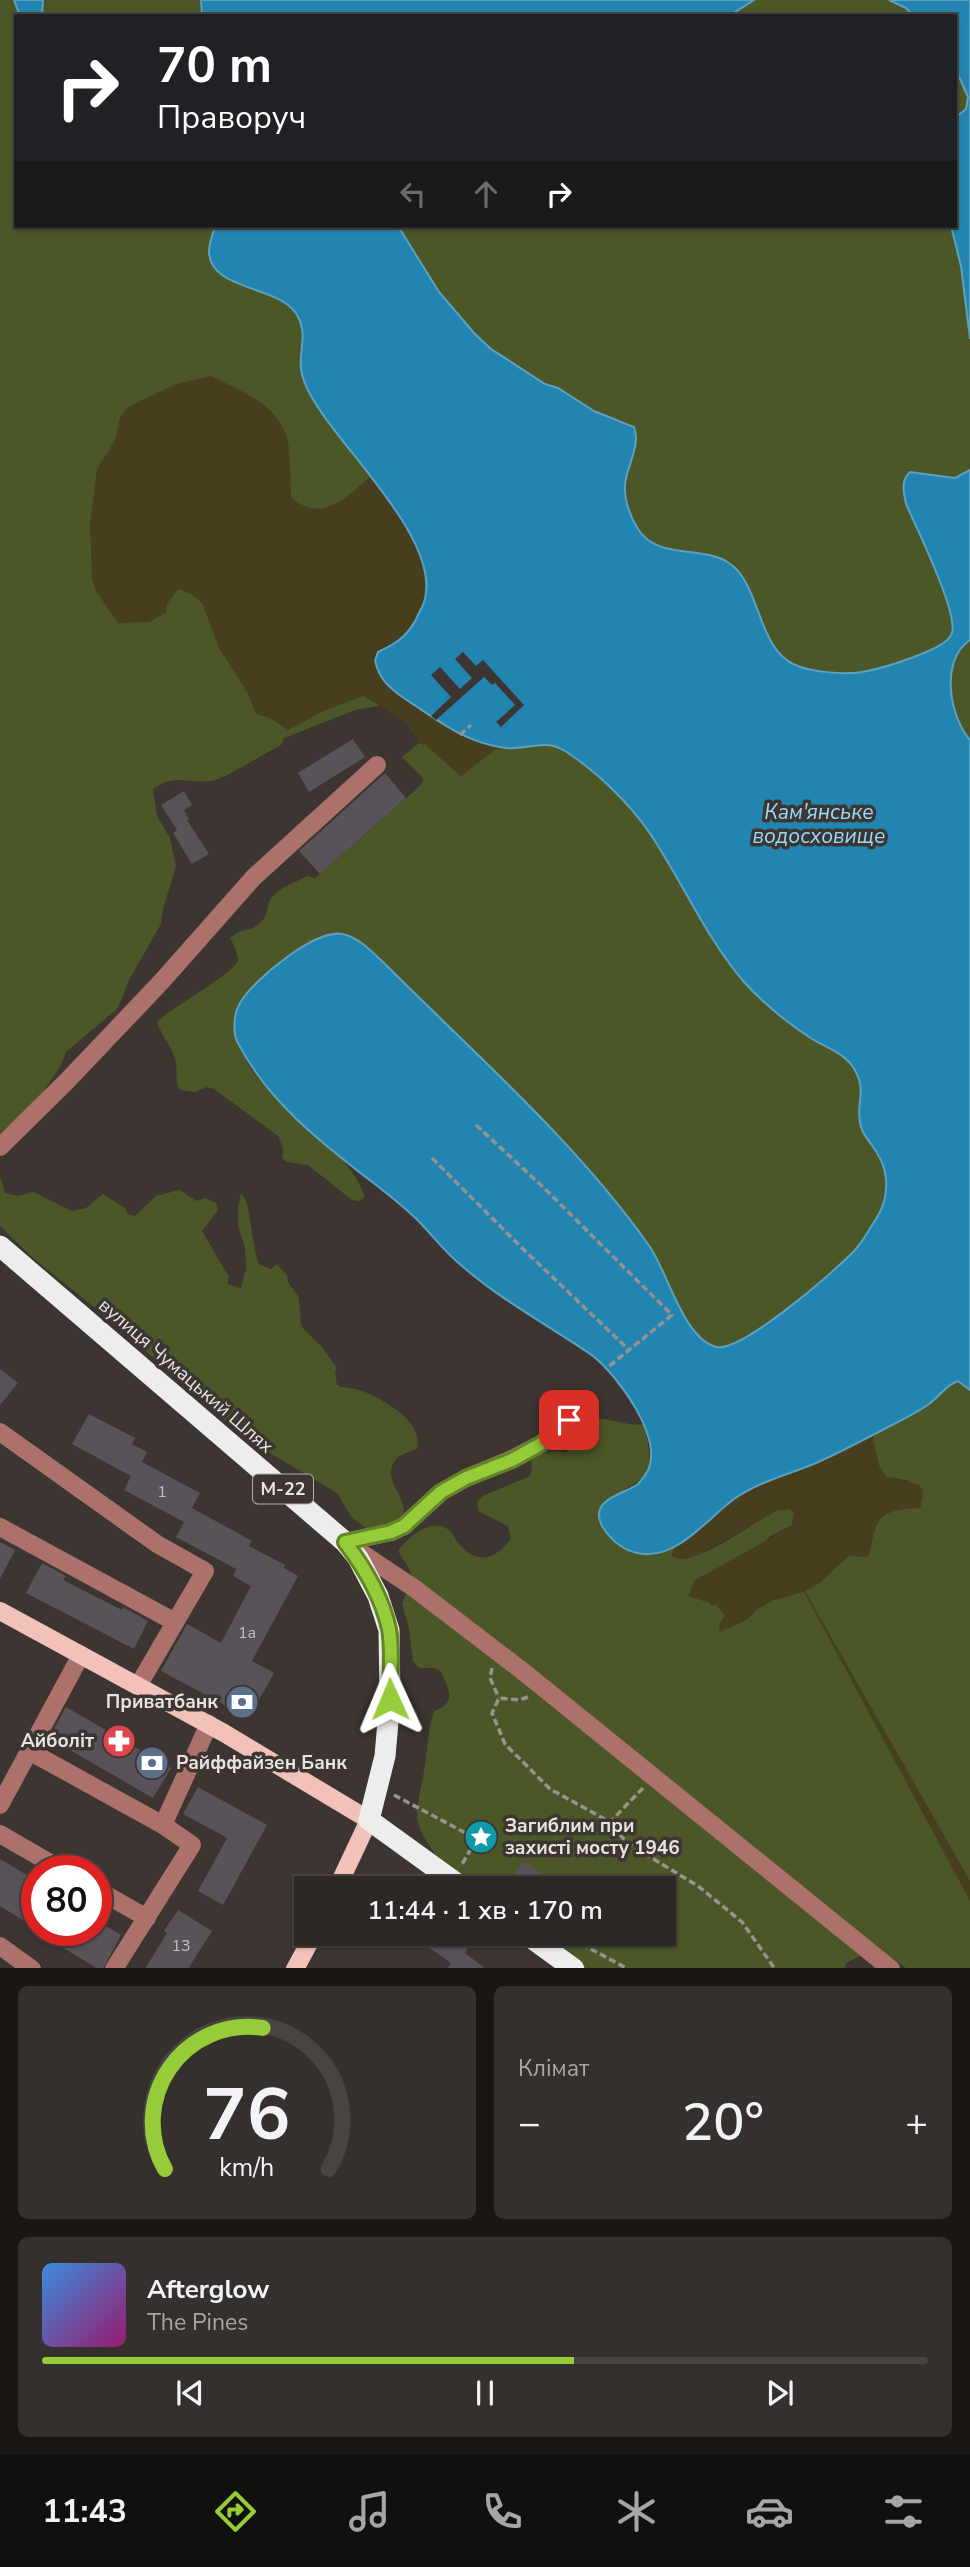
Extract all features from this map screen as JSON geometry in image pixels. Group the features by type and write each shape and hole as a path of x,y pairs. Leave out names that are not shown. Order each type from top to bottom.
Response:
{"highway":[{"name":"вулиця Чумацький Шлях","path":"0,1246 345,1542 358,1558 378,1596 389,1630 390,1699 385,1756 369,1820"},
{"path":"369,1820 446,1876"},
{"path":"542,1946 573,1968"}],"main road":[{"path":"0,1611 209,1724 369,1820 343,1876"},
{"path":"296,1968 307,1946"}],"street":[{"path":"0,1147 66,1083 162,981 254,877 377,765"},
{"path":"345,1542 391,1532 404,1526 441,1492 541,1444 569,1420"},
{"path":"0,1432 157,1544 205,1571 138,1686"},
{"path":"0,1527 176,1622"},
{"path":"345,1542 414,1588 541,1685 890,1968"},
{"path":"0,1805 81,1655"},
{"path":"163,1825 209,1724"},
{"path":"29,1751 163,1825 192,1845 115,1968"},
{"path":"0,1834 36,1855"},
{"path":"112,1898 147,1918"},
{"path":"0,1946 31,1968"}],"path":[{"path":"460,735 471,725"},
{"path":"476,1125 543,1187 671,1315 607,1368"},
{"path":"432,1158 629,1350"},
{"path":"498,1652 493,1661 490,1678 499,1698 492,1713 505,1744 550,1789 610,1822 627,1843 698,1886 742,1922 774,1968"},
{"path":"499,1698 520,1700 533,1696 541,1685"},
{"path":"610,1822 654,1777"},
{"path":"377,1786 477,1839 462,1864 478,1876"},
{"path":"585,1946 626,1968"}],"green space":[{"path":"0,0 970,0 970,1380 847,1257 784,1311 746,1338 731,1346 719,1348 707,1343 697,1334 679,1307 652,1250 608,1193 532,1110 385,964 234,1020 240,1048 253,1072 271,1093 335,1151 353,1173 365,1197 359,1201 352,1200 308,1165 287,1162 282,1158 283,1148 278,1136 214,1089 207,1087 195,1092 180,1090 175,1058 157,1022 235,965 238,956 230,938 259,924 276,892 307,876 315,878 421,785 423,778 402,757 419,743 426,745 461,776 442,734 384,705 355,710 284,738 281,745 218,779 204,782 175,780 153,789 157,816 170,838 176,866 161,924 129,980 118,1008 66,1052 61,1065 37,1101 0,1133"},
{"path":"0,1176 5,1193 19,1196 33,1192 72,1211 86,1208 103,1194 125,1208 128,1214 135,1216 156,1196 179,1190 197,1201 205,1198 216,1203 218,1210 202,1231 229,1277 227,1284 241,1288 246,1268 245,1247 238,1226 241,1193 245,1198 259,1264 271,1269 277,1264 287,1275 288,1282 299,1298 301,1326 322,1347 337,1368 337,1385 378,1398 398,1412 414,1429 417,1448 399,1456 392,1467 393,1483 403,1505 400,1521 366,1528 352,1518 337,1493 243,1437 114,1323 34,1259 0,1226"},
{"path":"958,1381 970,1390 970,1968 906,1968 889,1956 866,1953 846,1963 845,1968 586,1968 554,1946 676,1946 676,1876 456,1876 444,1865 422,1834 417,1813 432,1718 434,1711 447,1702 449,1694 440,1671 419,1668 413,1661 409,1628 402,1604 412,1579 410,1570 398,1551 408,1540 428,1527 442,1526 472,1555 486,1558 492,1556 511,1539 508,1526 478,1511 477,1502 483,1496 530,1476 531,1461 539,1456 551,1452 565,1452 574,1446 572,1428 579,1422 596,1418 644,1424 649,1454 647,1470 635,1484 624,1489 678,1545 699,1531 675,1548 676,1558 701,1554 714,1548 778,1510 789,1509 795,1512 792,1525 769,1537 710,1605 716,1605 725,1615 719,1626 752,1615 773,1600 790,1596 821,1582 828,1572 850,1555 862,1557 870,1551 875,1528 883,1516 897,1510 920,1508 923,1490 906,1480 886,1477 879,1466 872,1435 904,1419"}],"sand":[{"path":"211,376 258,401 277,418 288,442 291,497 302,505 323,508 343,499 371,476 404,524 421,558 425,576 424,594 412,627 398,641 378,653 467,738 499,747 461,776 426,745 419,743 404,720 363,696 326,710 288,730 270,718 256,714 248,694 219,648 202,603 191,594 178,589 167,604 166,613 149,622 118,623 96,591 92,580 90,525 97,469 115,440 120,418 126,408 176,384"},
{"path":"872,1435 879,1466 886,1477 920,1485 923,1496 920,1508 898,1510 885,1515 876,1526 868,1557 850,1555 805,1591 970,1881 970,1901 804,1592 773,1600 756,1609 748,1619 720,1632 719,1626 725,1615 716,1605 688,1596 695,1580 787,1529 792,1525 794,1512 789,1509 778,1510 694,1557 682,1559 671,1556 674,1548 691,1538 736,1497 754,1487 816,1463"}],"water":[{"path":"14,0 43,0 42,14 19,14"},
{"path":"201,0 754,0 732,14 202,14"},
{"path":"889,0 970,0 970,339 961,266 952,228 957,228 957,116 966,109 968,97 957,72 957,14 911,14 906,8"},
{"name":"Кам'янське водосховище","path":"214,228 399,228 439,292 491,349 545,384 558,388 594,411 634,427 636,441 626,477 625,496 638,529 646,539 656,545 706,554 729,563 747,585 772,643 781,655 800,667 827,672 862,672 912,658 948,639 952,633 949,608 906,504 904,483 910,472 955,478 970,470 970,640 954,661 951,688 957,717 970,740 970,1390 958,1381 929,1404 854,1445 746,1491 683,1542 670,1549 644,1554 625,1549 610,1537 599,1517 604,1503 639,1483 648,1470 651,1456 644,1425 636,1408 614,1378 593,1356 477,1279 408,1211 305,1127 268,1088 238,1043 234,1029 238,1007 247,993 271,970 316,939 342,934 360,942 524,1100 591,1172 650,1247 695,1332 705,1342 717,1347 746,1337 809,1291 857,1247 880,1211 885,1195 886,1177 881,1161 861,1127 861,1091 858,1076 844,1057 791,1025 744,982 717,946 649,832 622,799 599,777 557,747 543,745 506,748 469,738 403,698 383,680 375,661 378,652 407,632 425,601 425,575 417,548 383,493 323,415 304,382 301,369 302,326 295,312 286,303 220,273 212,264 209,248"}],"pier":[{"path":"463,652 476,666 483,660 524,705 501,727 496,722 515,705 495,683 492,685 484,677 436,720 431,716 451,697 431,675 440,667 460,689 472,678 455,659"}],"building":[{"path":"353,739 365,757 309,792 298,773"},
{"path":"385,773 406,798 320,874 299,851"},
{"path":"184,791 192,805 184,810 189,819 187,820 209,854 192,864 173,833 177,830 161,805"},
{"path":"0,1369 18,1383 0,1405"},
{"path":"89,1414 135,1438 132,1444 147,1452 142,1462 200,1493 192,1508 252,1541 249,1546 285,1565 284,1568 298,1576 252,1661 274,1673 249,1718 161,1671 187,1624 221,1643 251,1586 233,1576 236,1569 176,1537 184,1522 124,1490 131,1476 72,1444"},
{"path":"0,1542 15,1550 0,1579"},
{"path":"42,1563 66,1576 63,1580 148,1621 134,1649 26,1593"},
{"path":"66,1707 171,1768 153,1798 49,1738"},
{"path":"198,1787 267,1825 223,1905 198,1891 227,1838 183,1814"},
{"path":"0,1859 21,1871 21,1919 0,1906"},
{"path":"524,1861 545,1876 513,1876"},
{"path":"178,1910 212,1931 189,1968 146,1968 167,1933 164,1931"},
{"path":"112,1930 121,1935 104,1968 96,1968 60,1946 112,1946"},
{"path":"427,1946 469,1946 465,1953 485,1968 448,1968 451,1963"}],"place":[{"name":"Приватбанк","path":"242,1702"},
{"name":"Айболіт","path":"119,1741"},
{"name":"Райффайзен Банк","path":"152,1763"},
{"name":"Загиблим при захисті мосту 1946","path":"481,1837"}],"route":[{"path":"390,1699 389,1630 378,1596 358,1558 345,1542 391,1532 404,1526 441,1492 541,1444 569,1420"}]}
